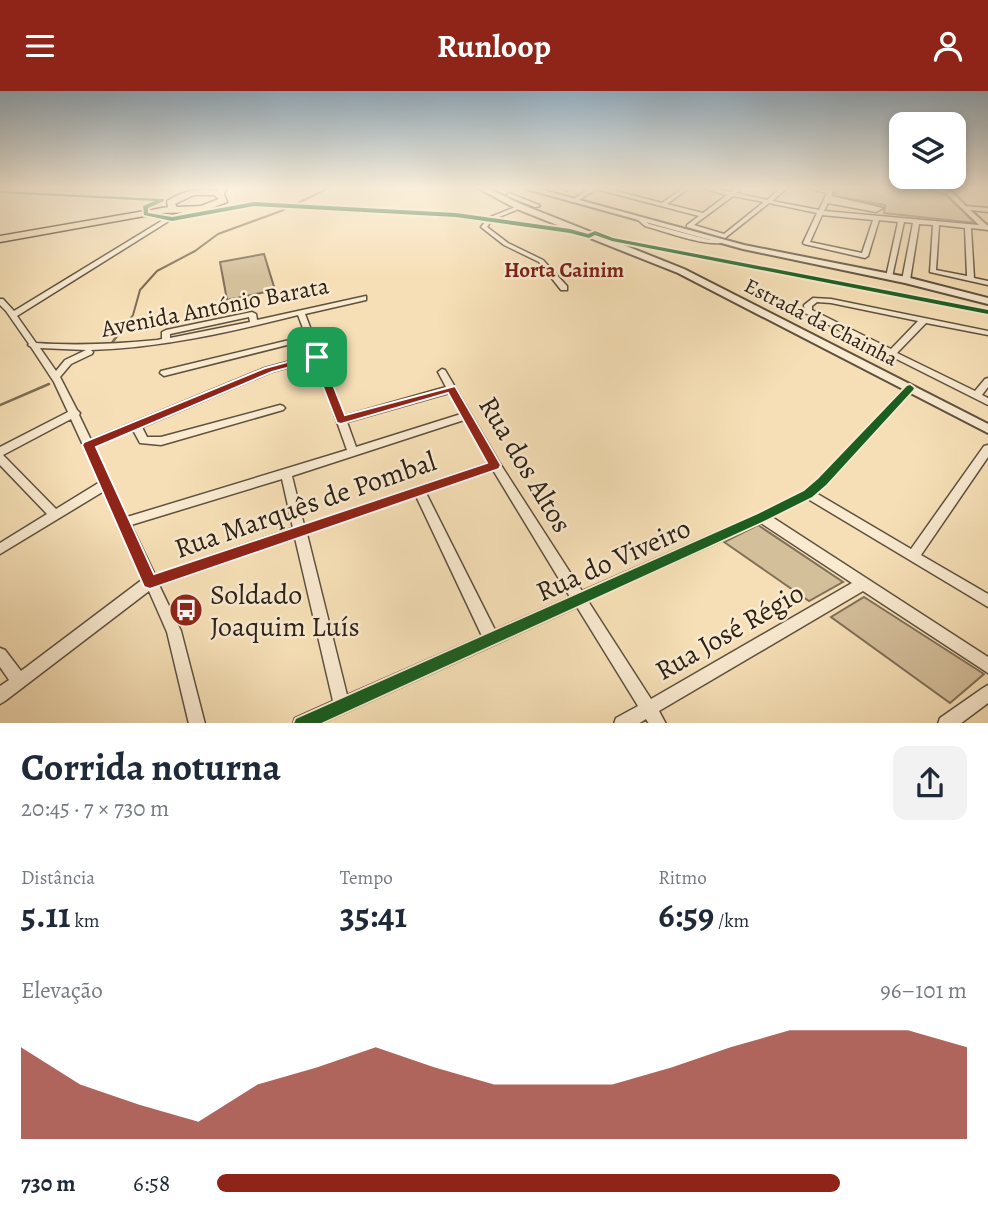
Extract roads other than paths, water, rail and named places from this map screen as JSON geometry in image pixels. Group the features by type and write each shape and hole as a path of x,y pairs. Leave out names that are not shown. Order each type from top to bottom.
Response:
{"main road":[{"path":"0,238 127,217"}],"street":[{"path":"11,312 37,299 162,217"},
{"path":"492,217 484,227 506,244 541,261 564,288"},
{"name":"Estrada da Chainha","path":"553,217 681,271 988,429"},
{"path":"634,217 988,301"},
{"path":"700,217 688,226 725,238"},
{"path":"725,238 751,217"},
{"path":"818,217 806,243 865,256 876,219"},
{"path":"862,217 986,228"},
{"path":"889,277 901,221"},
{"path":"906,280 916,222"},
{"path":"936,223 932,271 988,283"},
{"path":"968,226 971,279"},
{"name":"Avenida António Barata","path":"32,345 99,350 166,341 363,298"},
{"path":"988,333 831,301 816,300 808,305 808,311 988,402"},
{"path":"0,302 11,312 56,377 75,413 174,631 197,723"},
{"path":"301,312 353,452"},
{"path":"892,353 924,320"},
{"path":"164,373 310,337"},
{"path":"56,377 68,362 99,350"},
{"path":"89,445 268,370 317,357"},
{"name":"Rua dos Altos","path":"442,372 495,465 657,723"},
{"path":"976,396 988,381"},
{"name":"Rua do Viveiro","path":"302,723 808,494 833,472 910,388"},
{"path":"341,420 451,389"},
{"path":"136,426 144,439 161,441 280,408"},
{"path":"0,452 75,413"},
{"path":"123,523 466,416"},
{"path":"913,556 987,449"},
{"path":"0,458 55,515"},
{"name":"Rua Marquês de Pombal","path":"0,696 150,582 495,465"},
{"path":"286,474 342,705"},
{"path":"0,549 106,484"},
{"path":"419,491 491,638"},
{"path":"808,494 988,601"},
{"path":"762,517 988,666"},
{"name":"Rua José Régio","path":"622,723 863,584"},
{"path":"0,655 19,681"},
{"path":"946,723 988,693"}],"waterway":[{"path":"118,335 133,315 140,290 157,271 195,251 218,234 263,217"},
{"path":"980,217 988,225"},
{"path":"112,343 119,333"},
{"path":"0,405 49,384"}],"place":[{"name":"Soldado Joaquim Luís","path":"186,610"}],"district":[{"name":"Horta Cainim","path":"564,270"}]}
